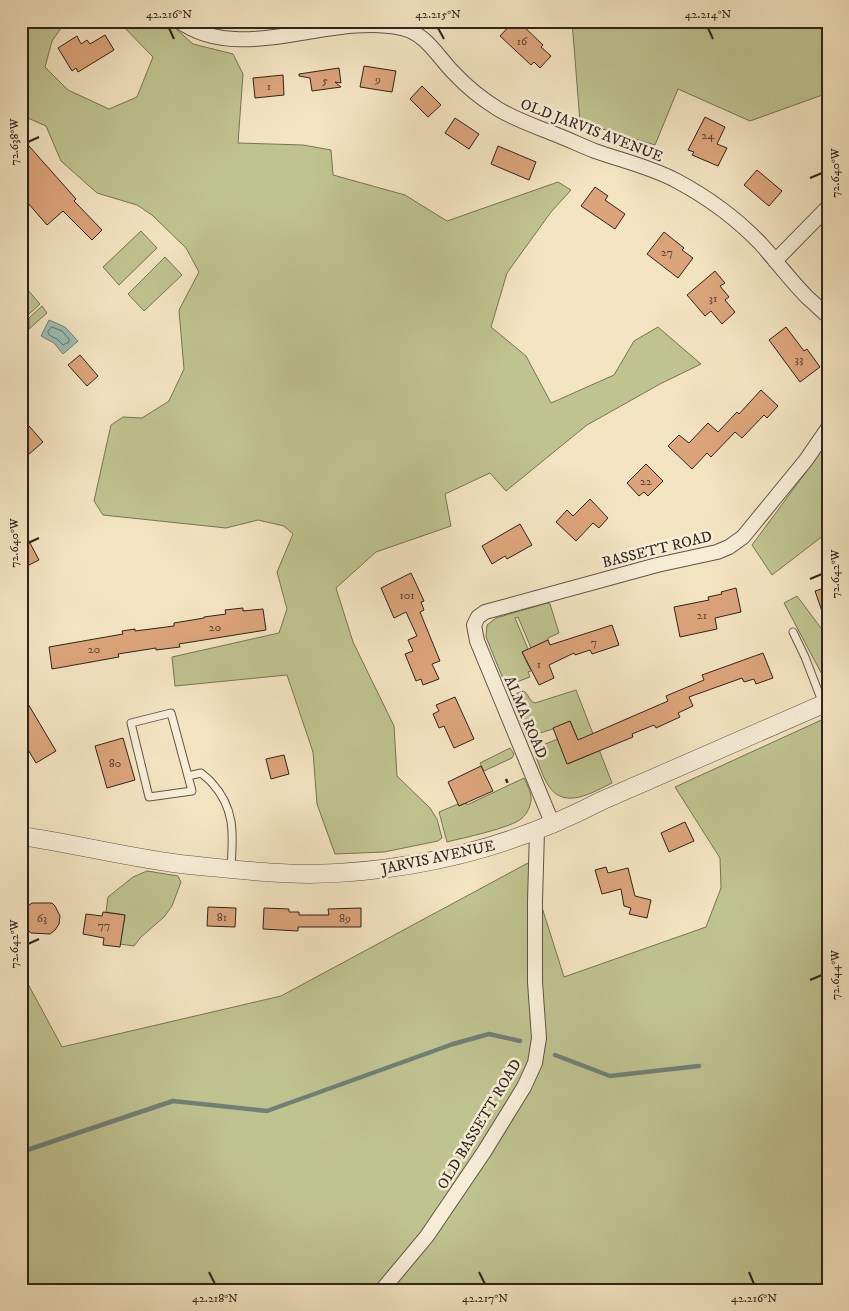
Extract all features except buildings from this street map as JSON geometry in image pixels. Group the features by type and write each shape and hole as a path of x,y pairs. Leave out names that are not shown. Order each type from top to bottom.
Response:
{"street":[{"name":"OLD JARVIS AVENUE","path":"179,21 199,32 224,38 252,38 376,24 410,30 422,37 463,82 500,110 540,129 594,150 649,168 676,180 727,213 760,243 808,298 828,316"},
{"path":"416,21 422,37"},
{"path":"775,261 828,207"},
{"name":"BASSETT ROAD","path":"476,620 481,614 496,608 662,564 717,552 729,547 743,537 806,460 828,428"},
{"name":"ALMA ROAD","path":"476,620 474,628 478,641 554,824"},
{"name":"JARVIS AVENUE","path":"21,836 188,865 308,874 372,870 453,856 537,831 601,801 826,703"},
{"name":"OLD BASSETT ROAD","path":"382,1290 427,1236 484,1152 524,1086 535,1063 539,1038 535,982 534,901 537,831"}],"lane":[{"path":"793,632 826,703"},
{"path":"171,713 188,776 192,791 149,797 131,723 171,713"},
{"path":"188,776 201,773 212,783 224,800 234,833 231,868"}],"path":[{"path":"506,779 508,784"}],"green space":[{"path":"21,21 66,21 52,41 45,67 68,90 109,109 137,97 153,57 118,21 167,21 193,44 233,54 243,74 238,143 303,145 331,150 333,175 405,195 447,221 558,182 571,190 551,212 507,273 491,327 526,356 551,403 614,375 634,341 658,327 701,364 660,384 587,425 506,491 490,473 445,494 451,526 376,552 336,588 353,642 394,726 397,776 430,808 437,819 442,838 438,841 384,852 335,854 317,804 313,752 287,675 175,686 172,657 279,633 287,609 277,572 293,534 284,526 258,520 226,528 103,515 94,501 111,425 123,417 142,418 169,401 184,369 179,310 199,272 186,248 152,215 137,205 97,193 61,161 46,126 21,115"},
{"path":"572,21 828,21 828,93 750,121 678,89 655,145 580,122"},
{"path":"141,231 157,248 119,285 103,267"},
{"path":"165,257 182,275 144,311 128,294"},
{"path":"26,288 40,304 29,314 21,313 21,305 27,300 21,292"},
{"path":"42,306 47,313 29,329 29,318"},
{"path":"828,438 828,532 772,575 752,545 806,472"},
{"path":"797,596 824,632 828,631 828,681 826,682 784,603"},
{"path":"547,603 550,604 559,633 531,648 518,617 515,618 528,649 522,652 531,671 528,672 530,677 506,686 486,637 487,625 496,618"},
{"path":"576,690 612,783 588,794 570,798 562,797 555,793 548,785 534,753 535,748 558,739 568,764 594,753 588,737 578,740 570,721 553,729 527,737 510,696 523,691 535,703"},
{"path":"828,717 828,1290 21,1290 21,971 62,1047 281,996 528,863 564,977 706,927 721,888 720,858 675,787"},
{"path":"510,748 514,754 512,758 484,771 480,763"},
{"path":"524,778 530,792 531,801 528,810 522,818 517,822 498,829 447,842 439,812 458,804 459,806 466,803 467,805"},
{"path":"147,871 178,876 181,882 172,906 164,917 141,937 134,946 120,944 125,915 106,912 108,897 133,877"}],"water":[{"path":"49,320 65,327 78,341 63,354 54,343 41,336"}],"waterway":[{"path":"21,1152 173,1101 267,1111 453,1044 489,1034 520,1041"},
{"path":"555,1055 610,1076 699,1066"}]}
